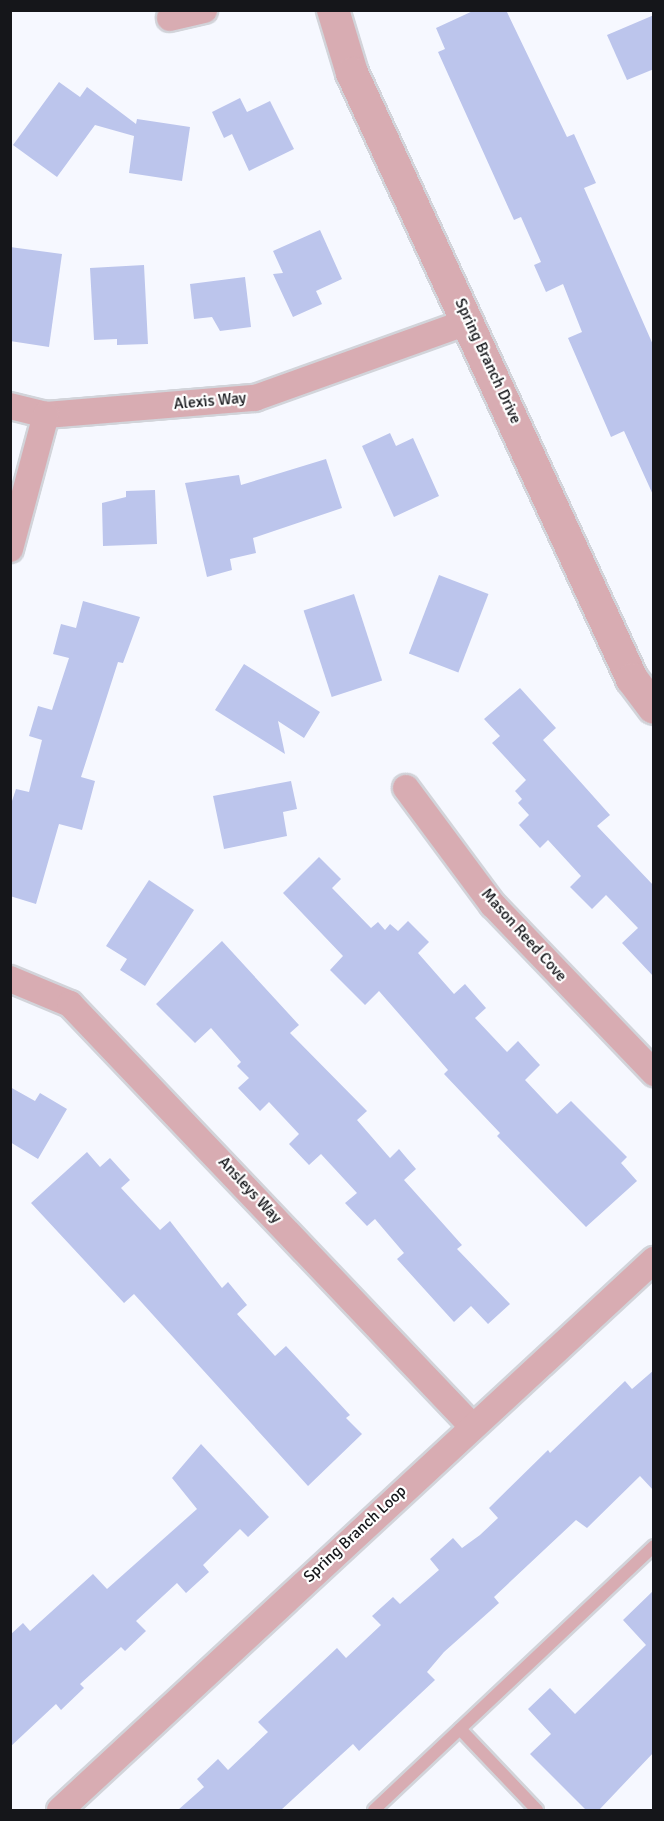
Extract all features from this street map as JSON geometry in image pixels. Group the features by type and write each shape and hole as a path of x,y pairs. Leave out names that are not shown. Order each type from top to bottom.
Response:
{"street":[{"path":"170,18 204,10"},
{"name":"Spring Branch Drive","path":"333,10 352,73 470,321 632,679 654,708"},
{"name":"Alexis Way","path":"10,406 46,415 255,398 470,321"},
{"path":"10,549 46,415"},
{"name":"Mason Reed Cove","path":"406,788 492,905 654,1073"},
{"name":"Ansleys Way","path":"10,979 70,1004 471,1425"},
{"name":"Spring Branch Loop","path":"60,1810 471,1425 654,1260"}],"lane":[{"path":"374,1810 654,1546"},
{"path":"460,1729 537,1810"}],"building":[{"path":"475,10 506,10 567,137 574,134 596,183 584,188 654,347 654,497 624,431 611,437 568,338 582,332 563,284 546,292 534,265 541,262 521,217 514,220 438,52 445,49 436,28"},
{"path":"654,15 654,69 627,80 607,35"},
{"path":"59,82 80,97 87,87 136,124 137,119 190,127 182,181 129,173 134,136 95,125 57,177 13,145"},
{"path":"240,98 247,112 270,101 294,149 249,171 232,134 224,138 212,112"},
{"path":"320,230 342,279 316,291 322,304 293,317 273,274 283,273 273,251"},
{"path":"10,247 62,254 49,347 10,341"},
{"path":"144,265 148,344 117,345 117,339 94,340 90,268"},
{"path":"245,277 251,327 220,331 212,317 194,319 190,284"},
{"path":"390,433 396,446 413,438 439,496 394,517 362,446"},
{"path":"326,459 342,508 253,538 256,553 230,559 232,570 207,577 185,483 239,475 241,485"},
{"path":"155,490 157,544 103,546 102,503 126,497 126,491"},
{"path":"439,575 488,594 458,672 409,653"},
{"path":"354,594 382,681 332,697 304,610"},
{"path":"83,601 140,617 123,663 118,662 81,777 95,781 82,830 59,824 36,904 10,896 10,807 16,789 29,792 42,740 29,736 38,706 52,710 69,658 53,654 61,624 76,628"},
{"path":"244,664 320,712 304,738 278,721 285,754 215,710"},
{"path":"520,688 556,728 543,740 610,815 597,826 654,886 654,977 622,943 638,928 606,895 592,909 570,887 581,876 548,840 540,848 519,825 529,815 518,803 522,799 515,791 526,780 492,743 500,736 484,719"},
{"path":"291,781 297,809 283,812 287,836 224,849 213,796"},
{"path":"319,857 341,879 332,888 371,928 378,922 385,930 390,924 398,931 408,921 429,942 418,953 454,994 465,984 486,1008 475,1018 507,1052 518,1041 540,1065 525,1080 557,1114 571,1101 627,1157 621,1163 637,1181 586,1227 497,1136 500,1133 444,1074 448,1070 379,991 365,1005 330,970 343,956 283,893"},
{"path":"149,880 194,910 145,986 120,970 127,959 106,946"},
{"path":"222,941 299,1025 290,1033 367,1111 357,1120 390,1158 399,1149 416,1169 404,1180 462,1245 457,1249 510,1304 488,1324 471,1306 454,1322 397,1259 404,1253 375,1219 367,1226 345,1203 357,1193 321,1154 309,1165 289,1144 299,1134 269,1102 260,1111 238,1088 249,1078 237,1066 241,1062 211,1028 195,1043 156,1004"},
{"path":"10,1087 35,1101 40,1093 67,1109 38,1159 10,1142"},
{"path":"87,1152 100,1167 110,1158 130,1180 121,1188 160,1230 170,1221 222,1288 228,1282 247,1305 237,1314 275,1356 286,1346 350,1415 346,1418 362,1434 308,1486 134,1294 124,1303 31,1203"},
{"path":"654,1370 654,1491 640,1476 587,1528 576,1520 494,1597 499,1603 444,1652 427,1672 435,1680 359,1751 353,1744 281,1810 178,1810 204,1787 197,1779 218,1759 228,1770 268,1732 258,1722 337,1648 346,1658 381,1625 372,1616 393,1597 400,1604 439,1570 430,1559 453,1538 462,1548 480,1535 498,1518 489,1508 548,1450 550,1453 625,1381 632,1389"},
{"path":"201,1444 269,1517 248,1537 240,1529 203,1565 209,1572 186,1593 177,1583 136,1621 146,1631 125,1651 121,1647 80,1684 84,1688 61,1710 56,1704 10,1747 10,1635 23,1623 30,1631 93,1574 107,1589 197,1509 172,1478"},
{"path":"654,1590 654,1752 599,1810 586,1810 530,1754 551,1734 528,1709 550,1688 575,1714 646,1645 623,1620"}]}
